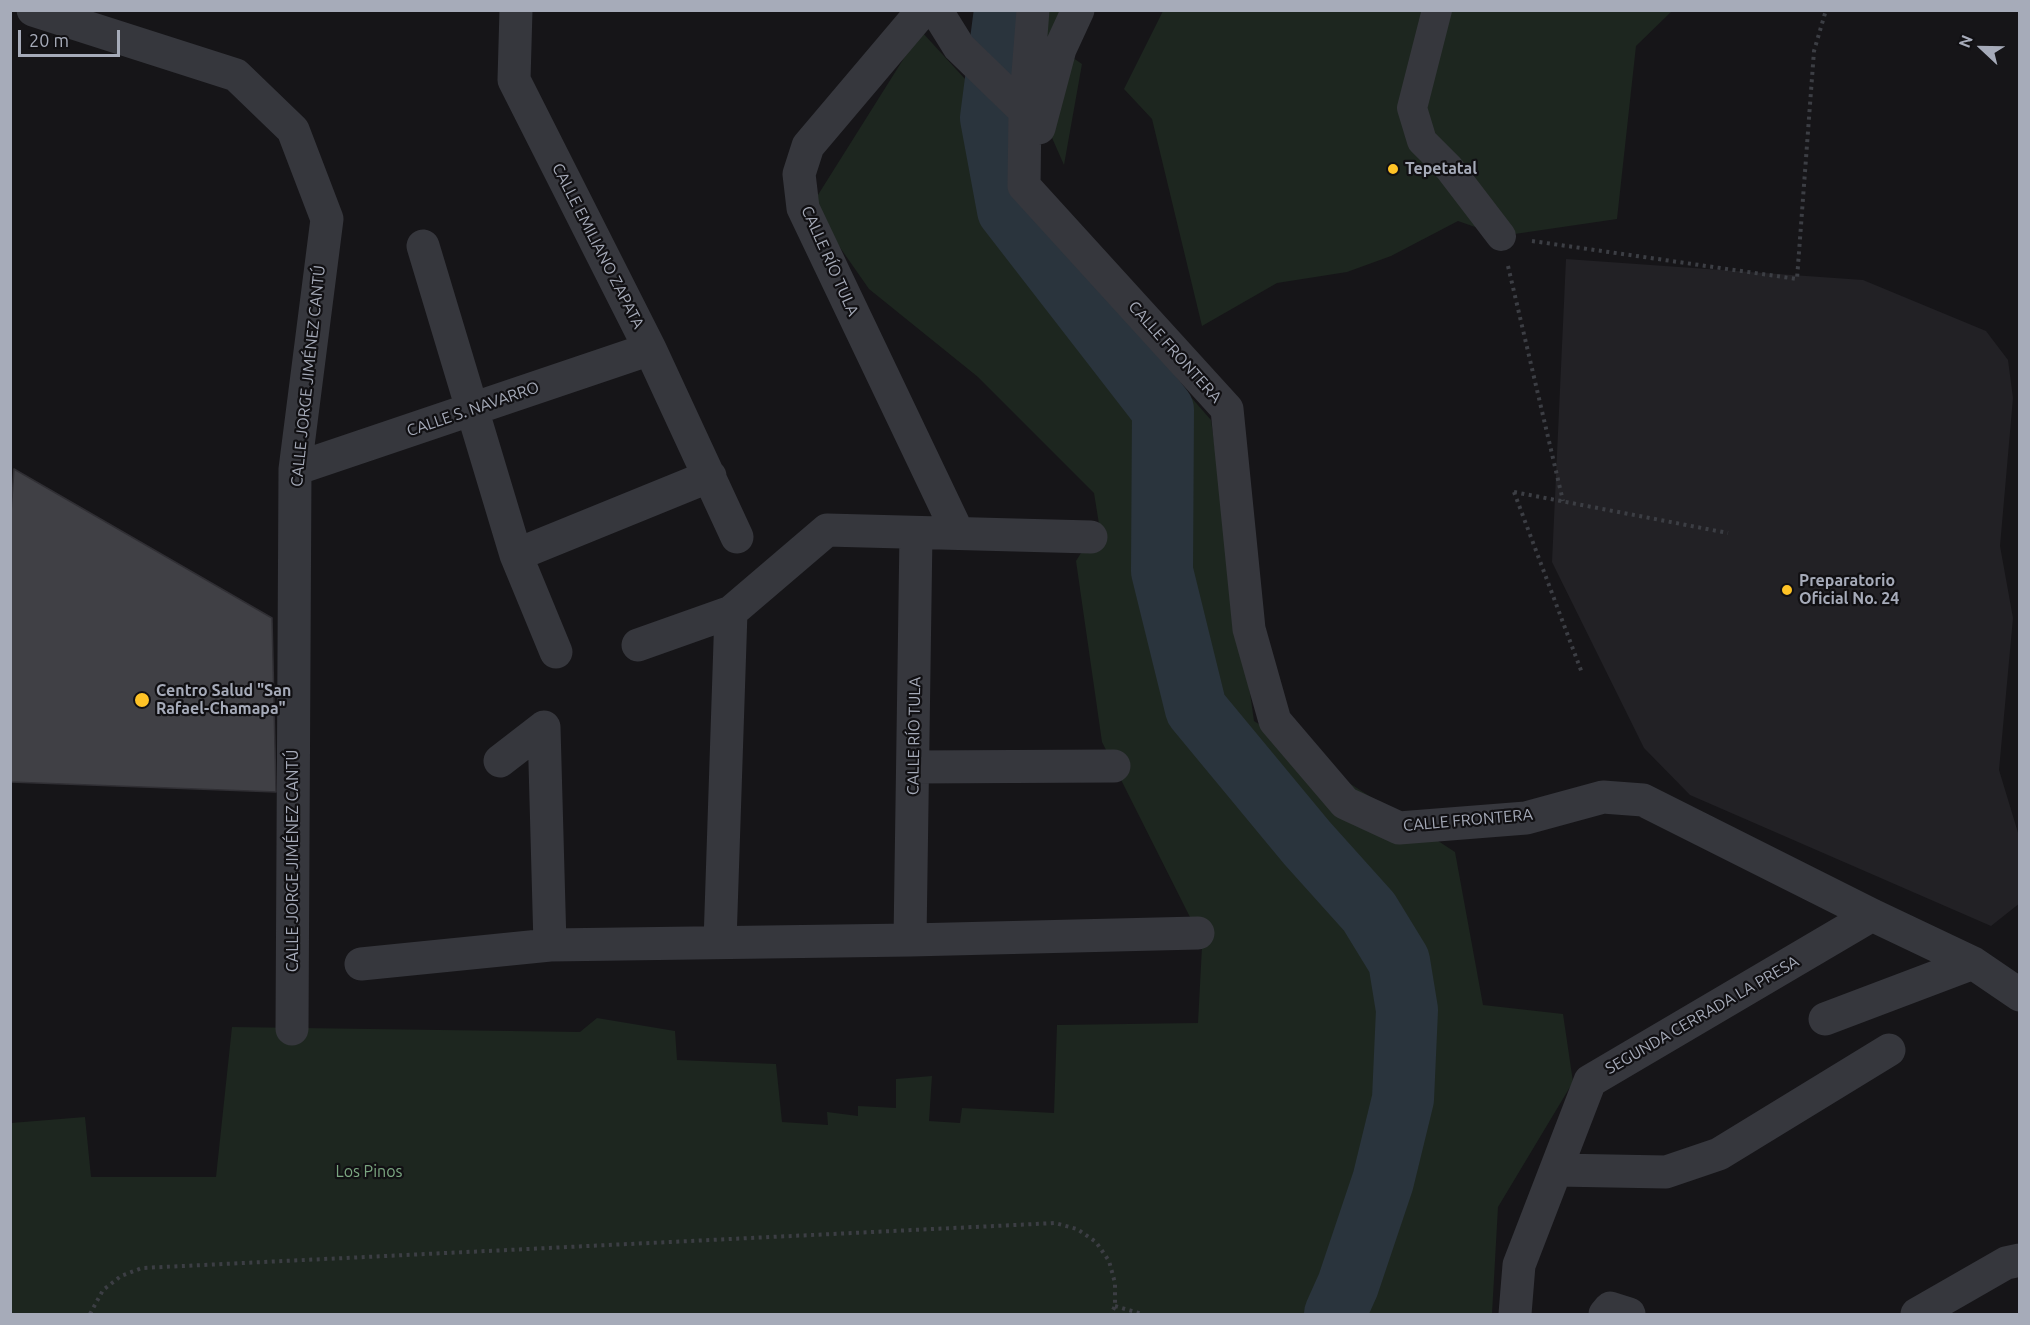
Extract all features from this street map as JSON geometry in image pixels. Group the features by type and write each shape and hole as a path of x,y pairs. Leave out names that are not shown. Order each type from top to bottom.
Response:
{"street":[{"name":"CALLE JORGE JIMÉNEZ CANTÚ","path":"33,10 236,75 293,130 327,219 295,469 292,1029"},
{"name":"CALLE EMILIANO ZAPATA","path":"516,10 514,80 650,350 737,537"},
{"name":"CALLE RÍO TULA","path":"923,10 808,146 799,174 803,208 958,533"},
{"path":"936,10 959,47 1025,111"},
{"path":"1024,186 1025,111 1033,10"},
{"path":"1024,186 1060,49 1078,10"},
{"path":"1437,10 1412,108 1422,141 1449,168 1501,236"},
{"name":"CALLE FRONTERA","path":"1024,186 1227,409 1249,629 1275,721 1345,803 1399,828 1527,818 1604,797 1643,800 1973,963 2019,995"},
{"path":"423,246 474,409 516,555 556,652"},
{"name":"CALLE S. NAVARRO","path":"295,469 650,350"},
{"path":"516,555 710,476"},
{"path":"639,645 731,612 827,530 1091,537"},
{"name":"CALLE RÍO TULA","path":"910,940 916,533"},
{"path":"720,942 731,612"},
{"path":"500,761 544,727 550,945"},
{"path":"913,767 1114,766"},
{"name":"SEGUNDA CERRADA LA PRESA","path":"1515,1314 1519,1265 1590,1081 1872,915"},
{"path":"361,964 550,945 1198,933"},
{"path":"1825,1018 1973,963"},
{"path":"1557,1170 1666,1172 1719,1154 1889,1050"},
{"path":"1917,1314 2006,1263 2019,1260"},
{"path":"1605,1314 1610,1308 1629,1314"}],"path":[{"path":"1563,501 1501,236 1797,279 1814,51 1826,10"},
{"path":"1582,674 1514,492 1728,533"},
{"path":"90,1314 104,1290 122,1276 142,1268 1055,1223 1077,1229 1096,1242 1109,1261 1115,1283 1115,1306 1111,1314"},
{"path":"1115,1306 1142,1314"}],"shaded area":[{"name":"Preparatorio Oficial No. 24","path":"1566,259 1863,280 1986,331 2008,360 2013,398 2000,546 2013,618 1999,770 2019,836 2020,903 1991,926 1690,795 1644,748 1552,562"}],"green space":[{"name":"Los Pinos","path":"987,11 1063,11 1060,49 1082,64 1064,165 1034,97 1028,211 1211,420 1254,721 1455,852 1483,1005 1563,1014 1573,1082 1498,1207 1492,1314 11,1314 11,1123 85,1117 91,1177 216,1177 232,1027 580,1032 597,1018 675,1031 677,1060 776,1064 782,1122 828,1125 827,1112 858,1116 858,1106 896,1108 896,1079 932,1076 929,1121 960,1123 962,1108 1054,1113 1057,1025 1198,1023 1202,947 1198,933 1102,742 1076,561 1099,524 1094,493 978,377 869,289 811,206 921,31 977,92 985,50"},
{"name":"Tepetatal","path":"1163,11 1672,11 1636,46 1617,219 1501,236 1458,221 1391,256 1347,272 1277,283 1202,326 1152,119 1124,89"}],"building":[{"name":"Centro Salud \"San Rafael-Chamapa\"","path":"14,469 272,618 276,792 10,782 10,527"}],"waterway":[{"path":"1005,10 991,118 1008,210 1163,410 1162,571 1196,709 1307,843 1369,912 1399,961 1407,1010 1403,1099 1383,1181 1348,1285 1335,1314"}],"place":[{"name":"Tepetatal","path":"1393,169"},
{"name":"Preparatorio Oficial No. 24","path":"1787,590"},
{"name":"Centro Salud \"San Rafael-Chamapa\"","path":"142,700"}]}
